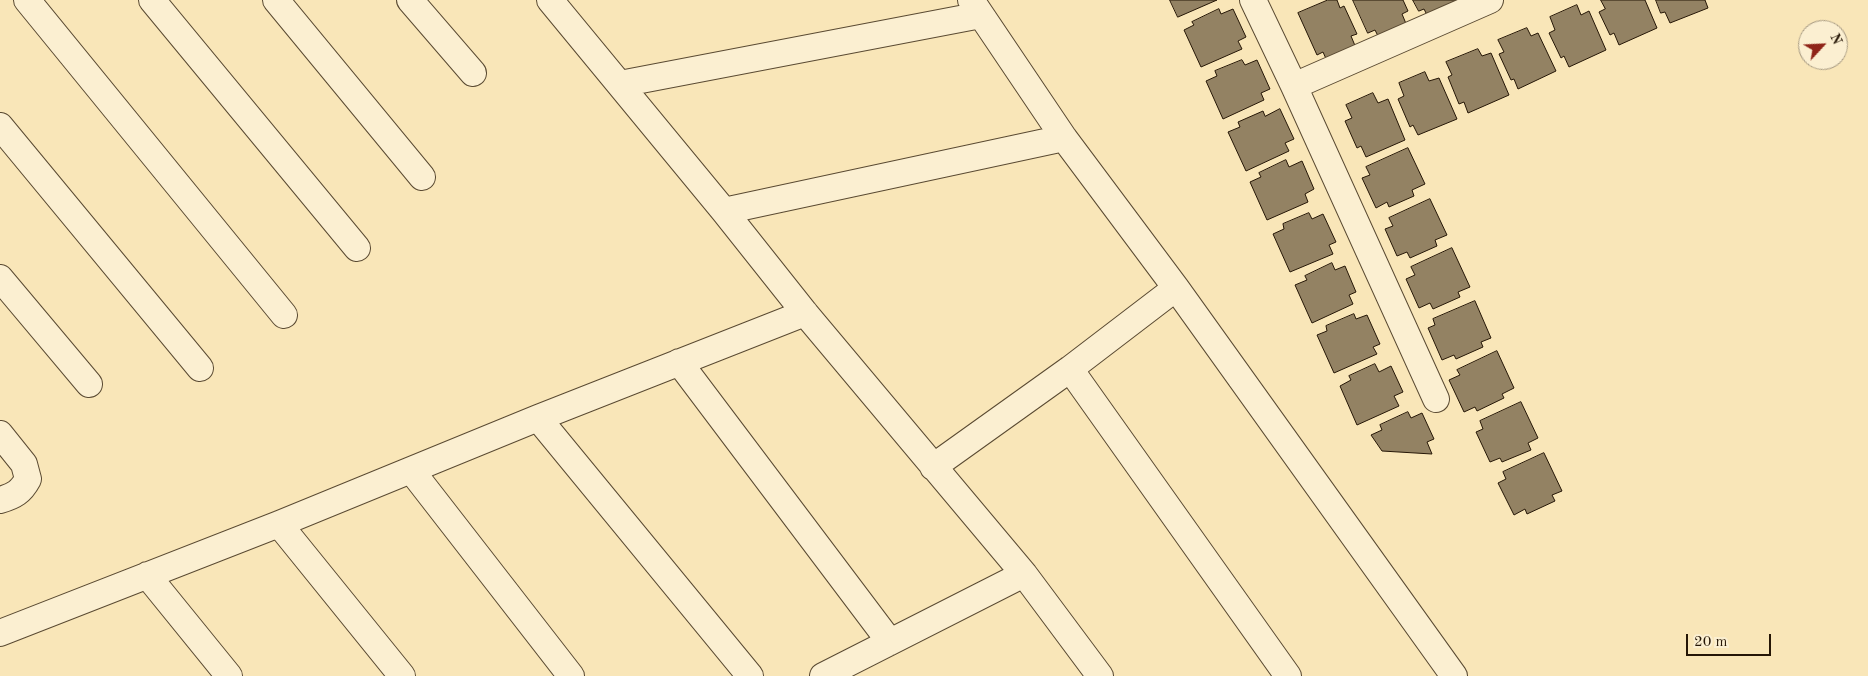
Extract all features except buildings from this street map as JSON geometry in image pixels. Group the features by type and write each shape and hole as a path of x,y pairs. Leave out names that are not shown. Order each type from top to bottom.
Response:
{"street":[{"path":"27,0 284,315"},
{"path":"152,0 357,248"},
{"path":"276,0 422,177"},
{"path":"410,0 473,73"},
{"path":"550,0 724,211 804,314 1024,574 1100,676"},
{"path":"1253,0 1436,399"},
{"path":"1294,86 1490,0"},
{"path":"620,84 976,8 1064,138 1176,288 1454,676"},
{"path":"0,126 200,368"},
{"path":"724,211 1064,138"},
{"path":"0,278 88,384"},
{"path":"933,466 1070,369 1176,288"},
{"path":"0,633 279,524 538,418 804,314"},
{"path":"679,362 890,642"},
{"path":"1070,369 1288,676"},
{"path":"538,418 750,676"},
{"path":"0,434 24,464 28,479 23,488 14,496 0,500"},
{"path":"411,470 571,676"},
{"path":"279,524 402,676"},
{"path":"824,676 1024,574"},
{"path":"147,576 229,676"}]}
